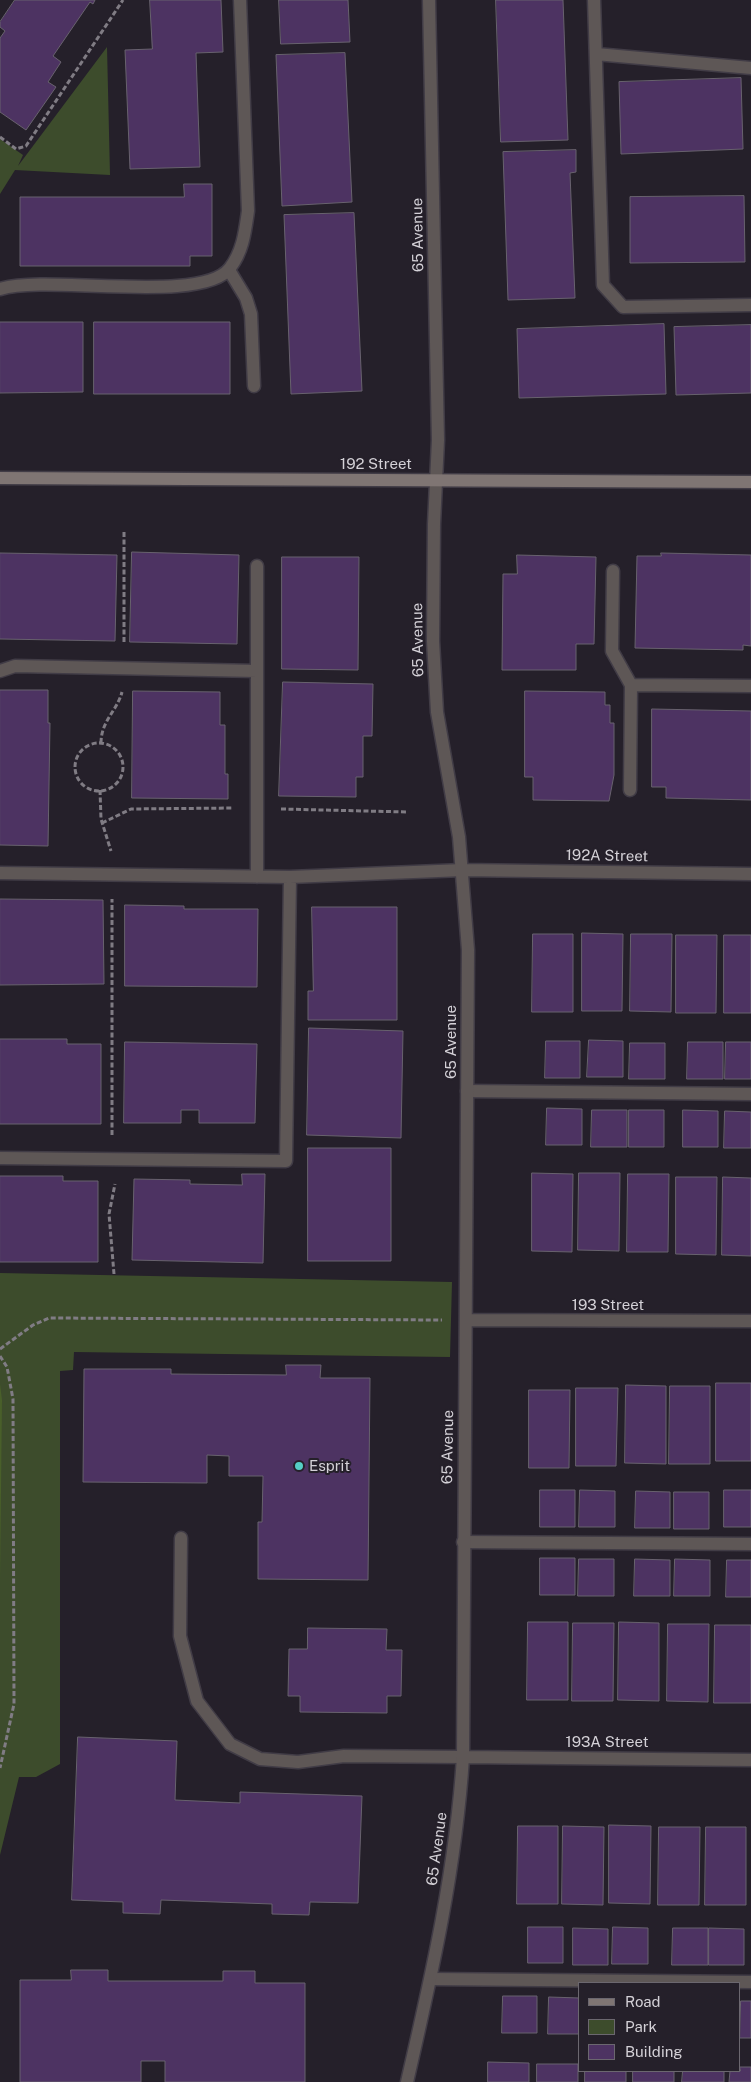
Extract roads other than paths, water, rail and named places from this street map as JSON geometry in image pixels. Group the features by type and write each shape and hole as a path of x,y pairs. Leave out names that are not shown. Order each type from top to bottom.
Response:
{"street":[{"path":"0,289 13,285 40,284 174,288 206,282 229,270 244,242 248,211 240,0"},
{"name":"65 Avenue","path":"407,2082 431,1979 454,1855 463,1757 468,950 463,870 436,712 433,641 438,440 429,0"},
{"path":"594,0 603,285 623,307 751,305"},
{"path":"596,54 751,68"},
{"path":"229,270 246,298 251,314 254,386"},
{"name":"192 Street","path":"0,478 751,482"},
{"path":"257,566 257,877"},
{"path":"613,571 612,651 632,685 630,790"},
{"path":"0,671 15,666 257,671"},
{"path":"632,685 751,686"},
{"name":"192A Street","path":"0,873 257,877 463,870 751,874"},
{"path":"0,1158 286,1161 290,877"},
{"path":"467,1091 751,1094"},
{"name":"193 Street","path":"466,1320 751,1321"},
{"name":"193A Street","path":"181,1538 180,1636 197,1702 230,1744 260,1759 298,1762 344,1756 751,1760"},
{"path":"463,1542 751,1544"},
{"path":"431,1979 751,1982"}],"place":[{"name":"Esprit","path":"299,1466"}]}
